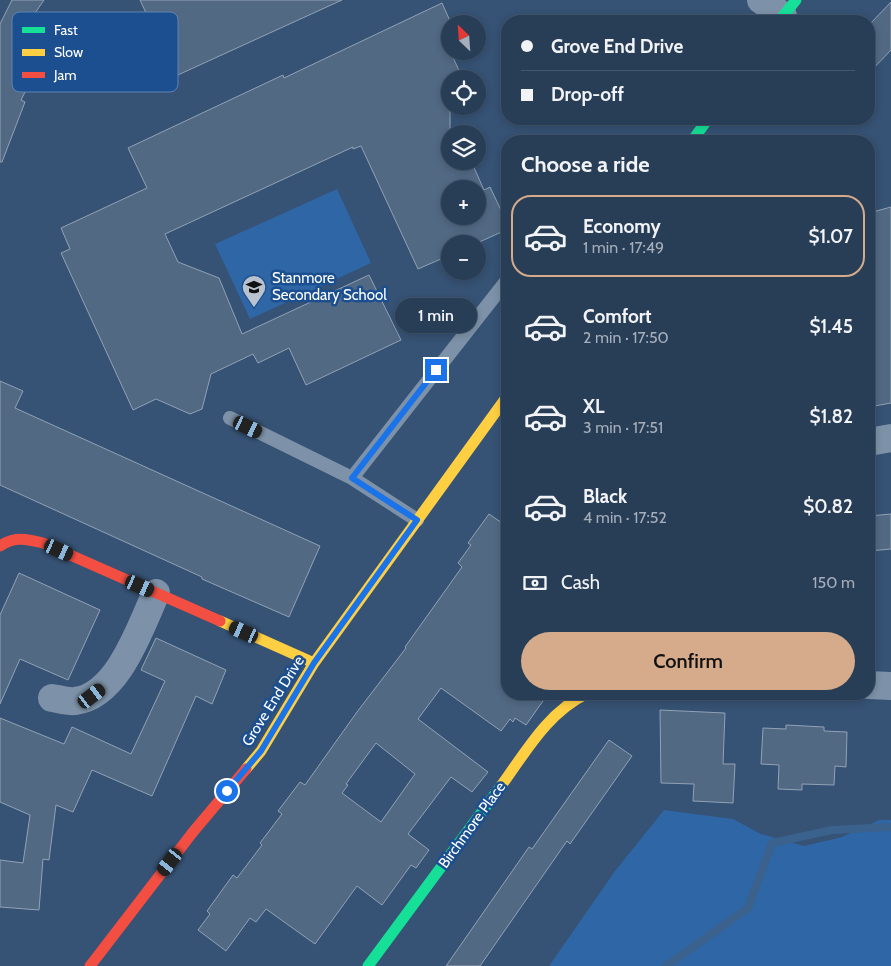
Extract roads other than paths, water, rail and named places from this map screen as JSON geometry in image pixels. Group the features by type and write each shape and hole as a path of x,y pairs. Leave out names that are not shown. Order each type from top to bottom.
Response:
{"street":[{"path":"761,0 786,12"},
{"name":"Grove End Drive","path":"90,966 193,832 261,751 314,663 501,405"},
{"path":"875,441 891,438"},
{"path":"0,546 7,541 25,538 43,543 314,663"},
{"path":"52,698 74,701 92,696 106,686 121,667 156,593"},
{"path":"875,685 891,686"},
{"name":"Birchmore Place","path":"368,966 541,732 557,713 574,700"}],"lane":[{"path":"352,478 501,287"},
{"path":"230,418 352,478 417,520"}],"waterway":[{"path":"666,966 748,908 772,843 832,830 891,827"}],"place":[{"name":"Stanmore Secondary School","path":"254,308"}]}
